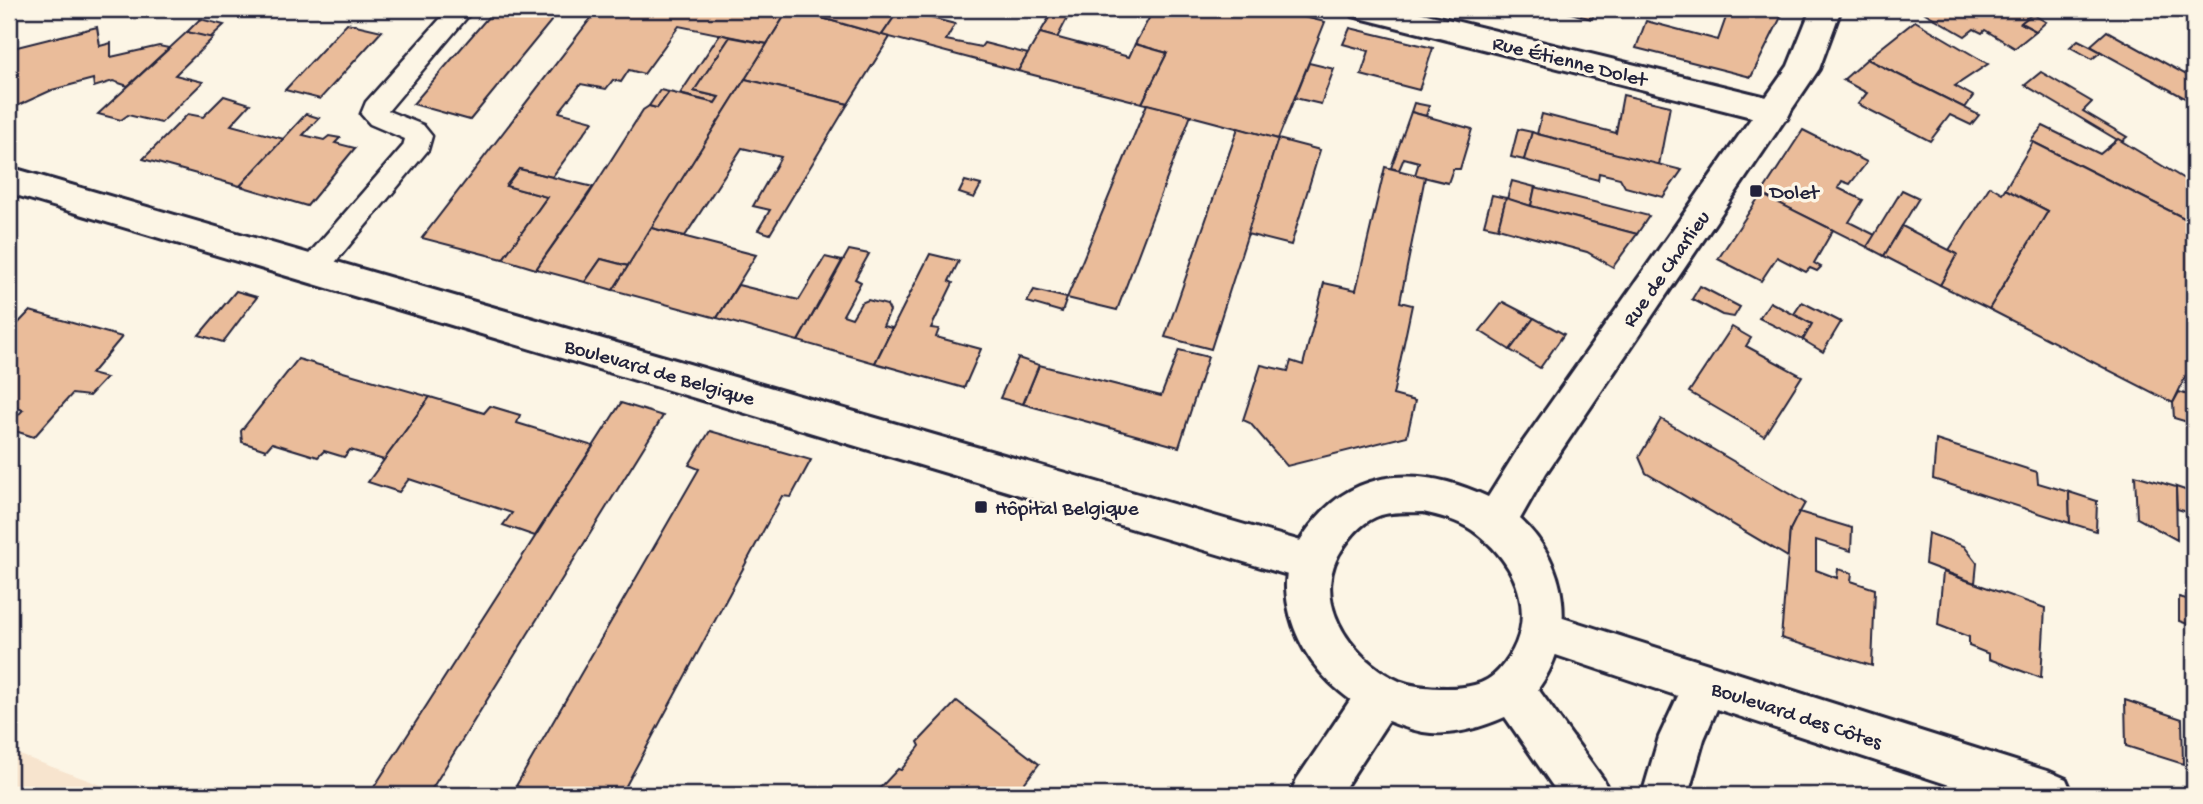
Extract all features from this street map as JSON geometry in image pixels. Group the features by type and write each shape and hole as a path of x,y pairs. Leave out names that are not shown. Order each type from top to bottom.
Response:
{"main road":[{"name":"Rue Étienne Dolet","path":"1364,9 1775,111"},
{"name":"Rue de Charlieu","path":"1495,523 1532,461 1803,69 1826,9"},
{"name":"Boulevard de Belgique","path":"9,180 1311,562"},
{"path":"1423,494 1461,503 1495,523 1518,546 1535,572 1544,601 1544,632 1534,663 1512,689 1484,705 1449,712 1413,709 1379,696 1350,676 1328,650 1312,615 1308,591 1311,562 1326,531 1352,508 1385,496 1423,494"},
{"name":"Boulevard des Côtes","path":"1544,632 2050,795"},
{"path":"1665,795 1682,737 1706,684"},
{"path":"1512,689 1587,795"},
{"path":"1313,795 1379,696"}],"lane":[{"path":"313,269 415,150 419,136 410,128 383,121 374,114 379,102 462,9"}],"shaded area":[{"path":"9,751 128,795 9,795"}],"building":[{"path":"495,9 561,9 470,120 413,104"},
{"path":"598,9 789,9 767,44 679,26 644,74 629,70 621,82 613,80 606,89 581,84 559,112 593,121 552,177 519,169 506,186 547,197 503,259 422,238"},
{"path":"789,9 890,37 848,104 745,79"},
{"path":"791,9 895,9 899,10 882,35"},
{"path":"1154,9 1271,9 1325,22 1278,139 1142,103 1167,53 1135,44"},
{"path":"1557,9 1596,9 1592,19"},
{"path":"1729,9 1785,9 1751,77 1636,48 1646,21 1718,40"},
{"path":"1931,9 2023,9 2032,14 2021,23 2036,31 2015,48 1985,30 1982,33 1974,29 1965,36 1925,13"},
{"path":"899,10 955,24 946,40 981,47 984,43 1028,54 1018,71 882,35"},
{"path":"1052,13 1068,17 1057,38 1040,33"},
{"path":"2032,14 2046,22 2036,31 2021,23"},
{"path":"200,19 224,25 210,38 187,32"},
{"path":"1915,21 1988,64 1955,86 1973,96 1965,108 1867,59"},
{"path":"347,23 382,31 320,99 285,90"},
{"path":"97,27 100,46 111,43 111,57 159,46 169,48 128,86 113,81 94,87 93,79 52,90 15,107 9,106 9,49"},
{"path":"1350,28 1433,48 1419,90 1361,75 1369,51 1343,44"},
{"path":"2107,31 2194,79 2194,103 2090,46"},
{"path":"187,32 213,38 175,75 203,82 161,123 128,115 121,120 98,114"},
{"path":"1040,33 1129,57 1135,44 1167,53 1142,103 1018,71"},
{"path":"720,34 730,37 694,91 719,97 715,103 680,94"},
{"path":"730,37 767,44 628,266 601,259 585,282 536,269 588,196 643,110 649,106 657,108 669,92 715,103 719,97 694,91"},
{"path":"2078,40 2101,52 2092,59 2070,47"},
{"path":"1867,59 1979,115 1971,125 1950,115 1930,141 1858,104 1867,93 1843,80"},
{"path":"1309,63 1334,69 1321,104 1295,98"},
{"path":"2041,72 2092,102 2083,111 2127,137 2121,142 2025,85"},
{"path":"745,79 848,104 770,234 758,230 770,210 753,206 781,157 742,148 685,236 651,228"},
{"path":"660,90 669,92 657,108 649,106"},
{"path":"1623,95 1670,106 1659,165 1537,134 1542,114 1616,133"},
{"path":"224,96 250,104 231,125 284,139 240,186 143,159 188,114 203,117"},
{"path":"1414,103 1429,106 1426,116 1411,112"},
{"path":"1147,104 1191,115 1117,310 1067,298"},
{"path":"1411,112 1472,129 1460,169 1453,169 1448,183 1415,175 1419,162 1404,158 1399,170 1391,168"},
{"path":"306,114 319,118 303,135 324,140 329,136 340,138 335,143 355,148 307,206 240,186"},
{"path":"2043,126 2100,154 2118,139 2194,185 2194,223 2031,141"},
{"path":"1238,128 1278,139 1211,349 1165,337"},
{"path":"1518,129 1532,132 1524,160 1511,157"},
{"path":"1803,130 1867,162 1850,184 1842,181 1838,188 1863,200 1849,222 1875,235 1867,247 1761,194"},
{"path":"1532,132 1682,170 1663,197 1625,187 1620,178 1599,173 1598,180 1524,160"},
{"path":"1278,139 1320,150 1291,245 1247,234"},
{"path":"2033,142 2194,223 2194,359 2173,403 1989,309 2048,211 2005,189"},
{"path":"1385,167 1425,177 1400,302 1412,305 1393,395 1415,401 1407,436 1287,466 1250,423 1243,420 1261,365 1288,371 1291,361 1303,365 1324,283 1356,290"},
{"path":"519,169 593,187 536,269 503,259 547,197 506,186"},
{"path":"965,181 981,185 974,198 959,193"},
{"path":"1512,181 1535,187 1531,206 1507,199"},
{"path":"1990,186 2002,193 2005,189 2048,211 1989,309 1940,285 1957,254 1949,250"},
{"path":"1535,187 1649,216 1637,234 1531,206"},
{"path":"1902,190 1919,198 1884,256 1867,247"},
{"path":"1761,194 1833,230 1814,263 1821,267 1817,271 1810,268 1806,272 1777,257 1761,281 1718,259"},
{"path":"1492,195 1506,198 1498,228 1484,225"},
{"path":"1506,198 1637,234 1613,267 1587,252 1498,228"},
{"path":"1902,226 1957,254 1940,285 1884,256"},
{"path":"651,228 756,255 717,318 613,290"},
{"path":"849,250 869,254 855,279 861,282 843,315 852,318 861,303 868,300 887,305 890,311 883,326 892,328 875,363 798,341"},
{"path":"930,254 959,261 949,281 953,283 931,328 939,329 936,337 981,349 964,388 875,363"},
{"path":"825,257 842,261 798,341 717,318 738,285 799,300"},
{"path":"601,259 628,266 613,290 585,282"},
{"path":"1700,286 1740,307 1734,317 1722,315 1692,299"},
{"path":"1034,290 1067,298 1062,312 1027,302"},
{"path":"236,291 257,297 223,342 199,335"},
{"path":"1503,302 1534,318 1510,350 1480,331"},
{"path":"1770,302 1812,324 1803,340 1759,318"},
{"path":"1802,302 1841,322 1823,352 1803,340 1812,324 1794,314"},
{"path":"30,311 122,337 91,374 106,378 89,396 72,394 34,437 9,429 9,425 23,410 9,405 9,333"},
{"path":"1534,318 1564,334 1540,368 1510,350"},
{"path":"1732,327 1751,338 1746,346 1802,376 1764,436 1689,392"},
{"path":"1179,350 1208,357 1179,447 1023,404 1039,365 1161,396"},
{"path":"1018,358 1039,365 1023,404 1000,398"},
{"path":"298,359 430,397 384,460 350,450 344,457 324,451 318,457 272,443 266,450 242,442 241,431"},
{"path":"2179,392 2194,397 2194,424 2174,418 2173,403"},
{"path":"430,397 484,413 490,406 520,415 517,423 593,446 535,536 503,525 512,513 409,479 399,492 368,482"},
{"path":"621,403 663,416 428,795 369,795"},
{"path":"1661,419 1805,503 1790,530 1788,557 1646,473 1639,457"},
{"path":"710,431 811,460 791,497 782,496 621,795 541,795 516,786 699,469 689,465"},
{"path":"1936,440 2037,472 2038,483 2069,492 2070,523 1933,479"},
{"path":"2135,475 2176,487 2177,540 2137,518"},
{"path":"2176,487 2194,493 2194,514 2177,509"},
{"path":"2069,492 2097,501 2096,531 2070,523"},
{"path":"1799,512 1852,528 1851,551 1816,540 1816,570 1837,578 1838,569 1852,573 1851,581 1875,589 1872,666 1781,638 1790,530"},
{"path":"1928,533 1964,546 1977,563 1975,583 1925,564"},
{"path":"1943,572 2045,608 2041,678 1989,659 1989,654 1969,646 1969,637 1938,625"},
{"path":"2179,597 2194,601 2194,626 2179,621"},
{"path":"2125,700 2182,719 2183,764 2126,746"},
{"path":"957,701 1039,764 1015,795 880,795 879,789 898,769 901,770 920,746 918,742"},
{"path":"1808,790 1830,795 1770,795 1780,791"}],"place":[{"name":"Dolet","path":"1756,191"},
{"name":"Hôpital Belgique","path":"981,507"}]}
